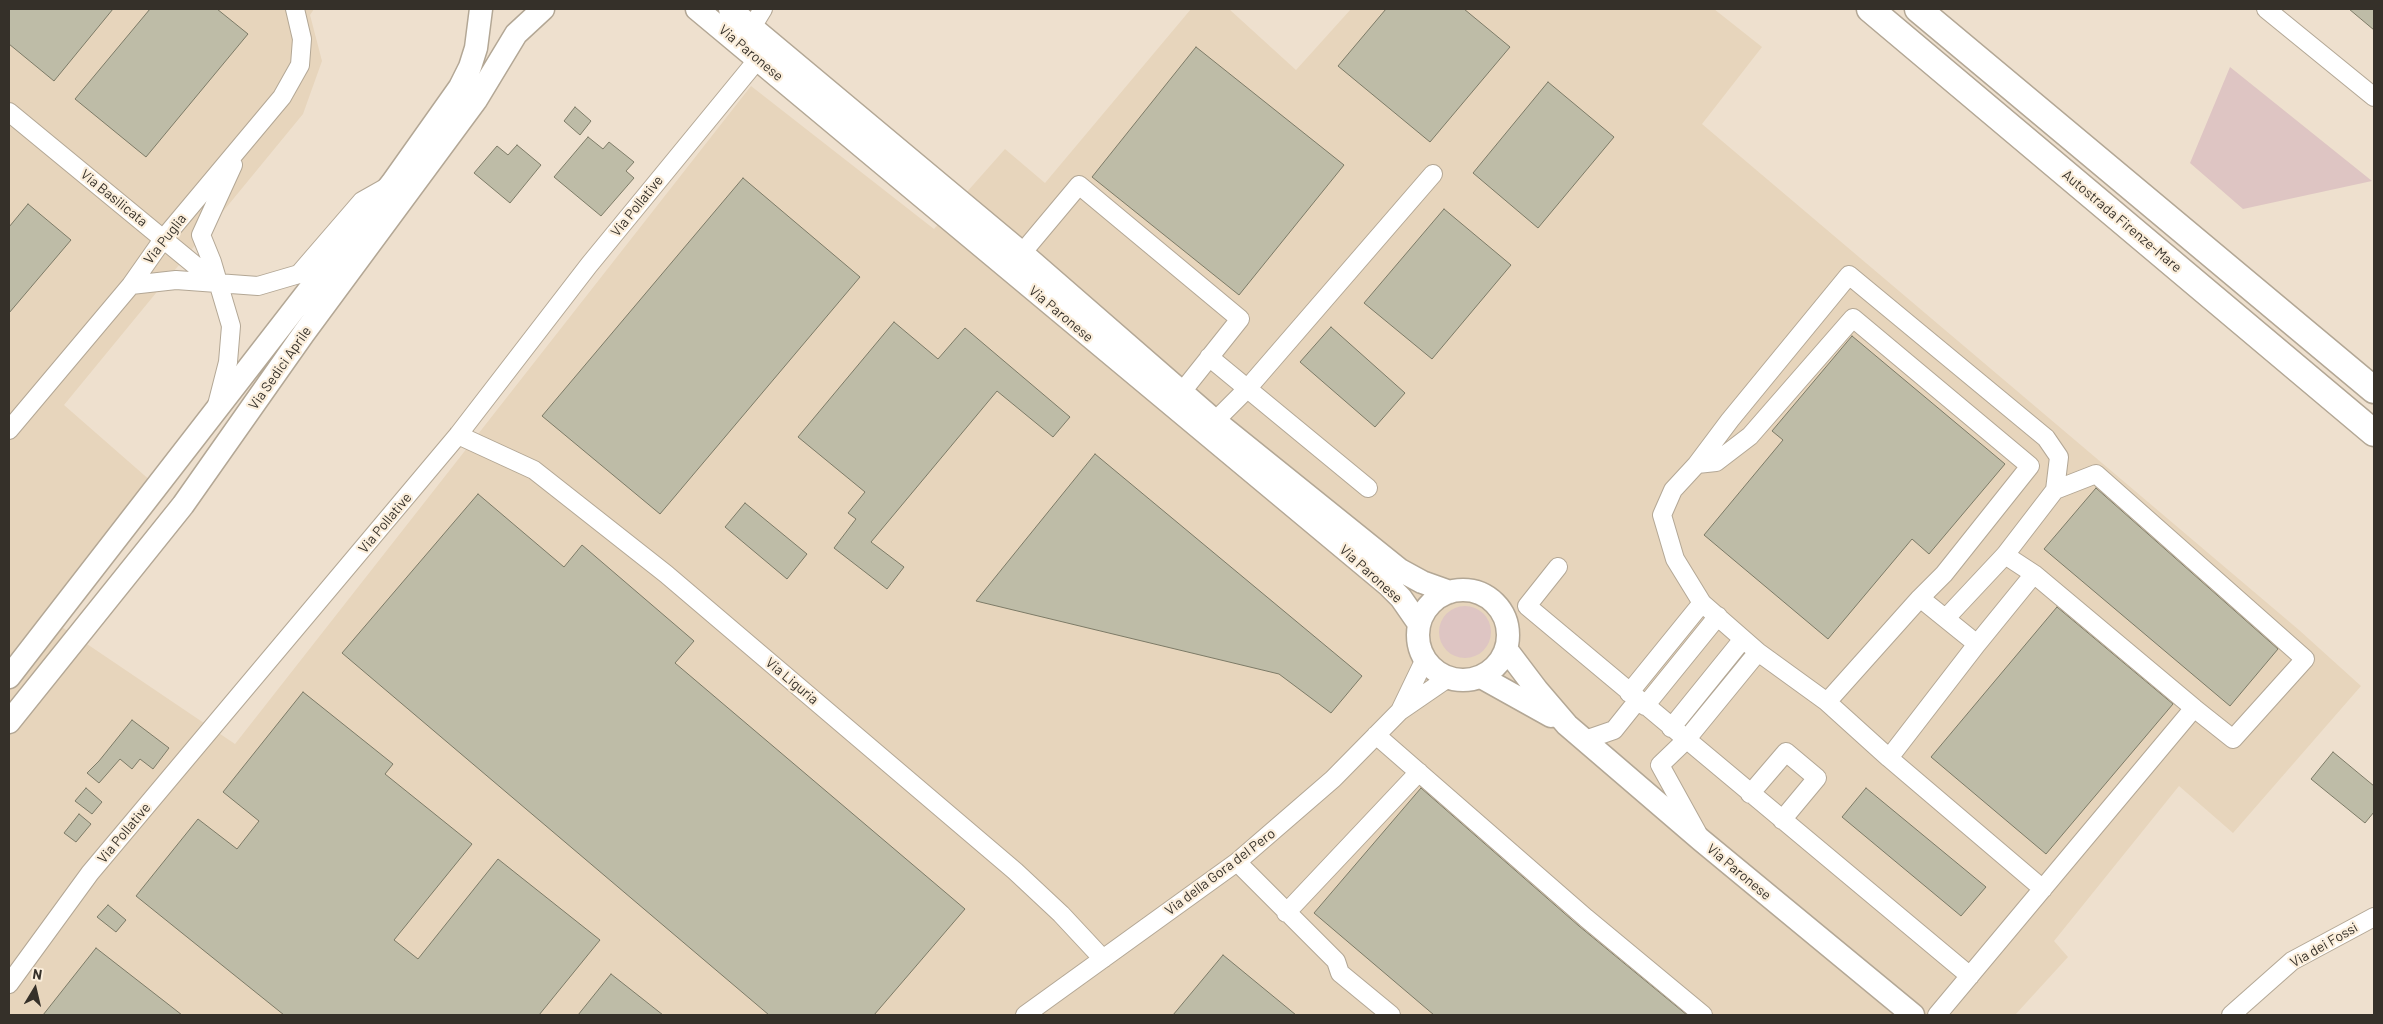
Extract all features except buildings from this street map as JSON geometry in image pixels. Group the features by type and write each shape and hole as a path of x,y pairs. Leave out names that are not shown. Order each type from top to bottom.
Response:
{"highway":[{"name":"Autostrada Firenze-Mare","path":"1870,9 2374,432"},
{"path":"1918,9 2374,390"}],"main road":[{"name":"Via Sedici Aprile","path":"9,677 392,184 460,87 470,68 476,48 481,9"},
{"name":"Via Sedici Aprile","path":"9,722 183,504 304,333 476,100 516,34 543,9"},
{"name":"Via Paronese","path":"697,9 1388,585 1401,598 1419,624"},
{"name":"Via Paronese","path":"730,9 757,18 1181,393 1400,570 1417,580 1450,592 1464,590 1478,592 1490,599 1500,609 1506,622 1508,636 1506,649 1537,690 1568,725 1701,840 1913,1015"},
{"path":"1450,592 1436,599 1431,604 1419,624 1419,648 1424,659 1435,671 1448,678 1459,680 1481,677 1496,665 1506,649"},
{"name":"Via Paronese","path":"1481,677 1568,725"}],"street":[{"name":"Via Puglia","path":"9,430 131,285 164,238 282,97 300,65 302,38 295,9"},
{"path":"2266,9 2374,98"},
{"name":"Via Pollative","path":"9,984 90,873 458,435 589,265 758,59"},
{"name":"Via Basilicata","path":"9,112 219,285"},
{"path":"215,413 228,362 231,326 201,235 243,144"},
{"path":"1215,422 1247,389 1433,174"},
{"path":"131,285 176,280 219,285 258,286 299,274 362,201 392,184"},
{"path":"1022,254 1080,185 1240,319 1181,393"},
{"path":"1946,618 2005,555 2055,490 2059,457 2046,438 1849,275 1730,420 1697,464 1673,490 1662,514 1675,559 1702,603 1758,652 1827,702 1889,758 2043,889"},
{"path":"1697,464 1716,462 1750,436 1853,318 2030,466 1944,574 1920,598 1827,702"},
{"path":"1210,357 1368,488"},
{"name":"Via Liguria","path":"458,435 534,470 666,574 1015,871 1061,914 1103,959"},
{"path":"2005,555 2034,574 2194,708 2234,739 2305,659 2096,474 2055,490"},
{"path":"1558,567 1527,606 1970,976"},
{"path":"1889,758 1976,644 2034,574"},
{"path":"1920,598 1976,644"},
{"path":"1585,740 1614,730 1702,603"},
{"path":"1637,699 1718,616"},
{"path":"1671,728 1743,639"},
{"path":"1701,840 1660,765 1686,740 1758,652"},
{"name":"Via della Gora del Pero","path":"1400,712 1424,659"},
{"name":"Via della Gora del Pero","path":"1025,1015 1236,862 1333,779 1400,712 1448,678"},
{"path":"1937,1015 2194,708"},
{"path":"1376,735 1586,918 1703,1015"},
{"path":"1750,794 1786,752 1817,778 1782,820"},
{"path":"1286,913 1423,776"},
{"path":"1236,862 1336,961 1340,973 1391,1015"},
{"name":"Via dei Fossi","path":"2232,1015 2292,961 2374,916"}],"shaded area":[{"path":"9,9 314,9 310,15 322,61 303,114 64,405 152,482 47,617 235,744 751,86 934,229 1005,149 1045,183 1191,9 1229,9 1296,70 1351,9 1714,9 1762,47 1702,124 2299,630 2361,686 2233,833 2179,786 2054,941 2068,957 2015,1015 9,1015"},
{"path":"2230,67 2372,181 2243,209 2190,163"},
{"path":"1460,606 1470,606 1484,613 1491,627 1491,637 1484,651 1470,658 1460,658 1450,654 1443,647 1439,637 1439,627 1443,617 1450,610"}]}
